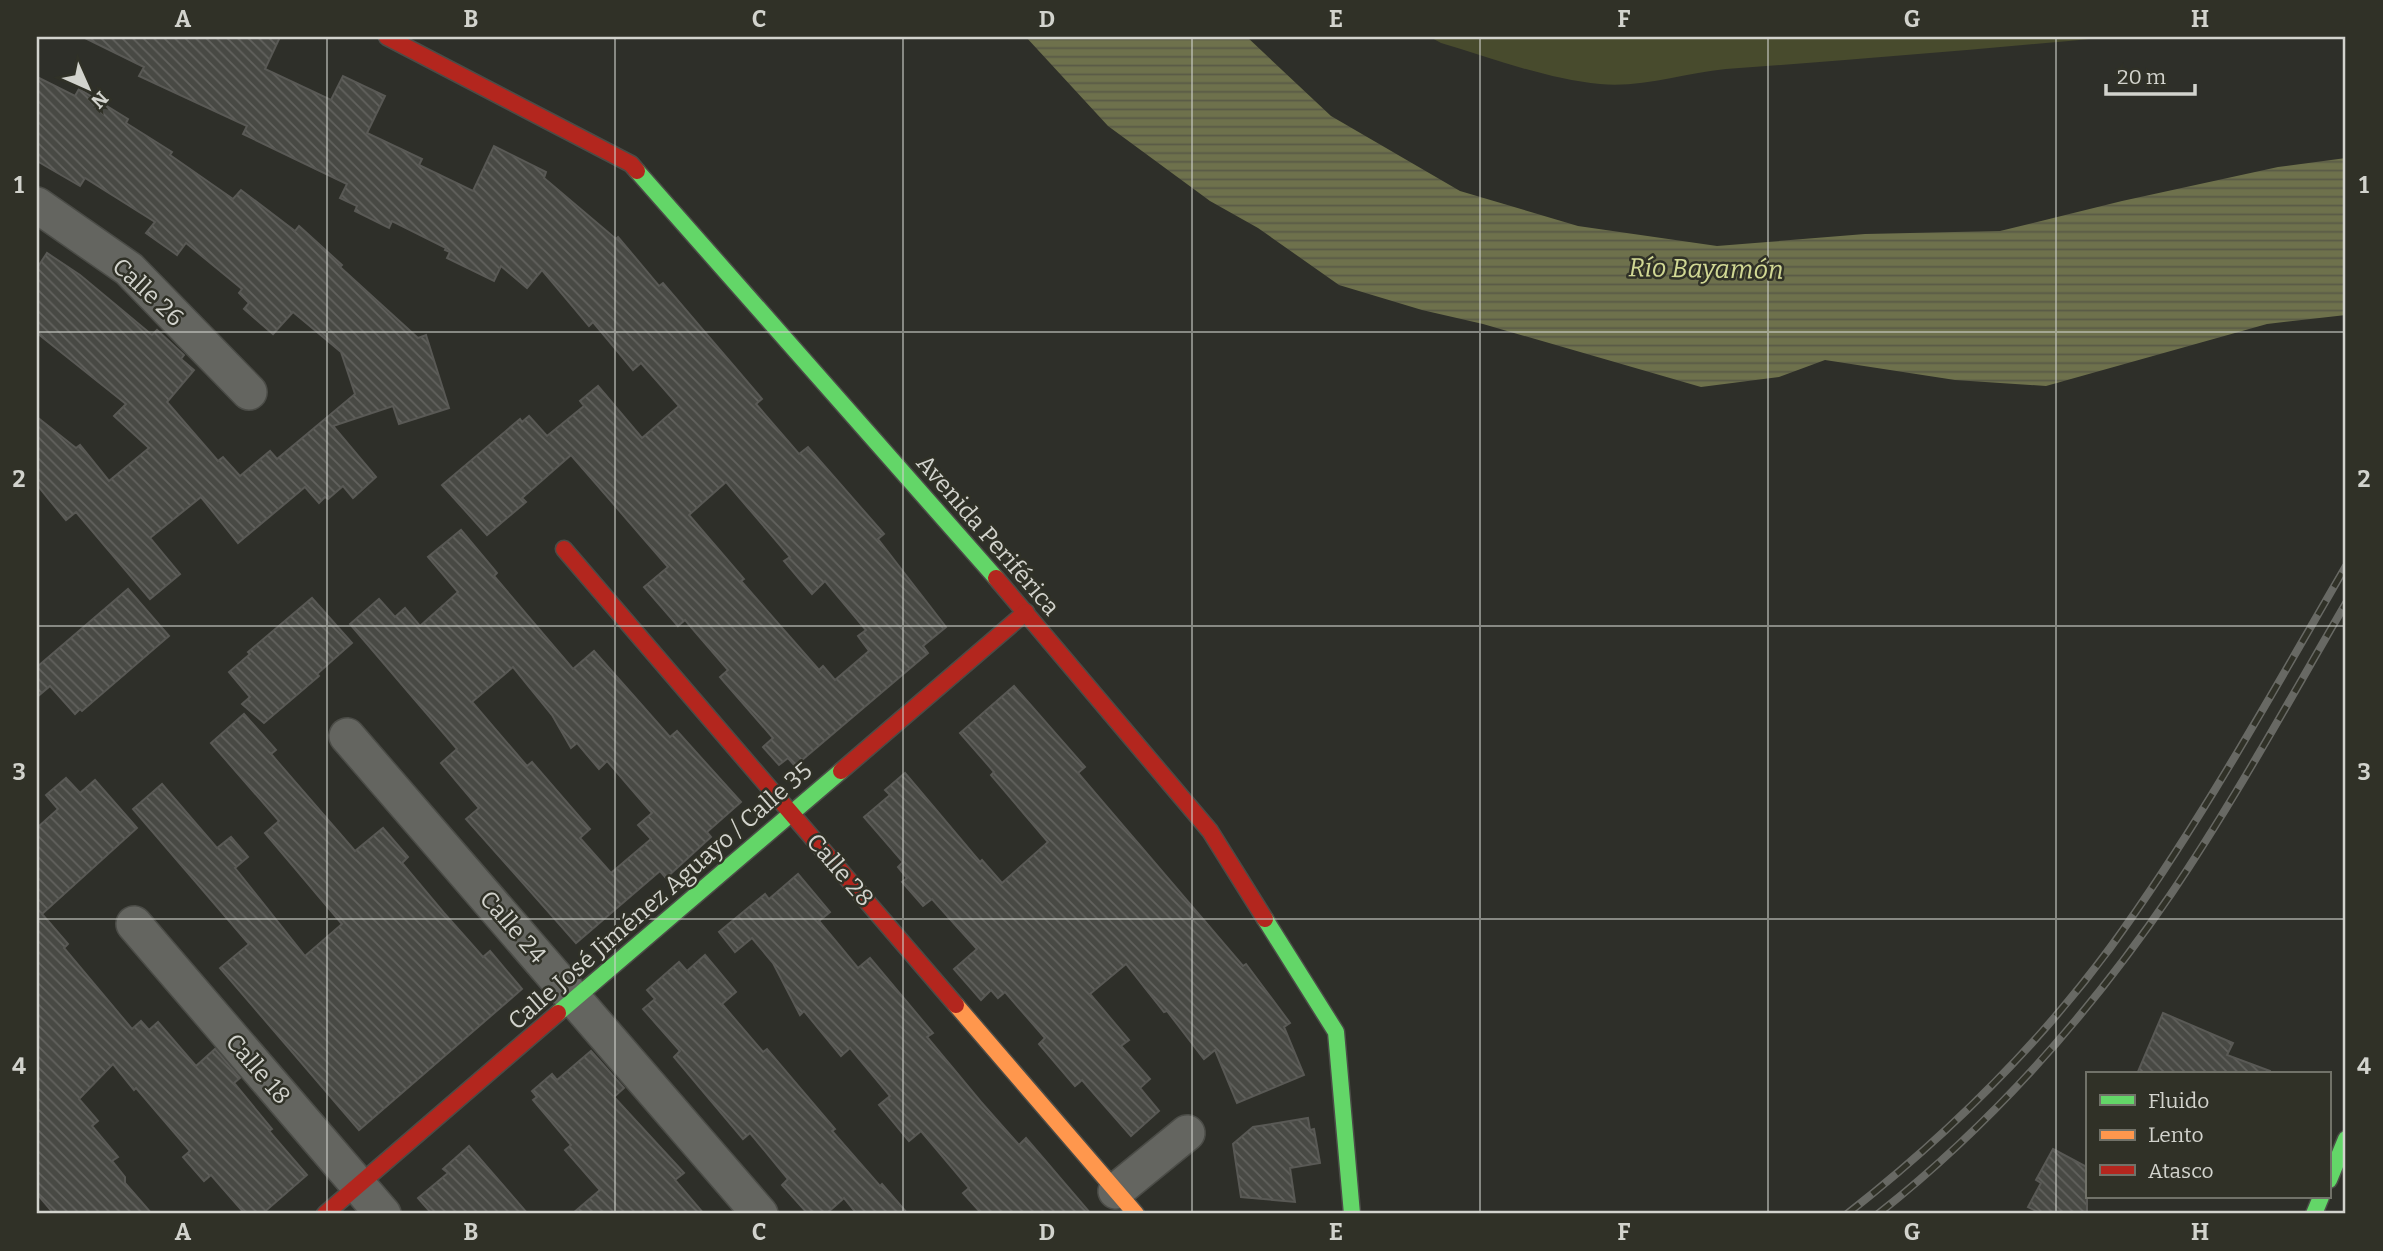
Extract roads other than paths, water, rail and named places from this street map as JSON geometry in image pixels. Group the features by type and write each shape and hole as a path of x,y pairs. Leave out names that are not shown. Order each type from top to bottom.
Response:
{"street":[{"name":"Avenida Periférica","path":"387,37 631,164 1026,612 1210,831 1336,1032 1352,1214"},
{"name":"Calle 26","path":"37,205 129,269 249,391"},
{"name":"Calle 28","path":"564,549 1126,1203 1187,1133"},
{"name":"Calle José Jiménez Aguayo / Calle 35","path":"325,1214 1026,612"},
{"name":"Calle 24","path":"347,736 760,1214"},
{"name":"Calle 18","path":"134,924 383,1214"},
{"path":"2330,1178 2346,1139"}],"water":[{"name":"Río Bayamón","path":"1026,37 1247,37 1331,116 1460,191 1578,226 1717,246 1865,234 2000,231 2278,167 2346,158 2346,315 2267,324 2046,386 1955,380 1825,360 1779,377 1701,387 1339,285 1258,228 1210,201 1108,126"}],"railway":[{"path":"1847,1214 1919,1154 1987,1090 2051,1021 2110,948 2204,808 2346,566"},
{"path":"1878,1214 1920,1180 1999,1105 2072,1025 2140,939 2217,823 2346,603"}]}
